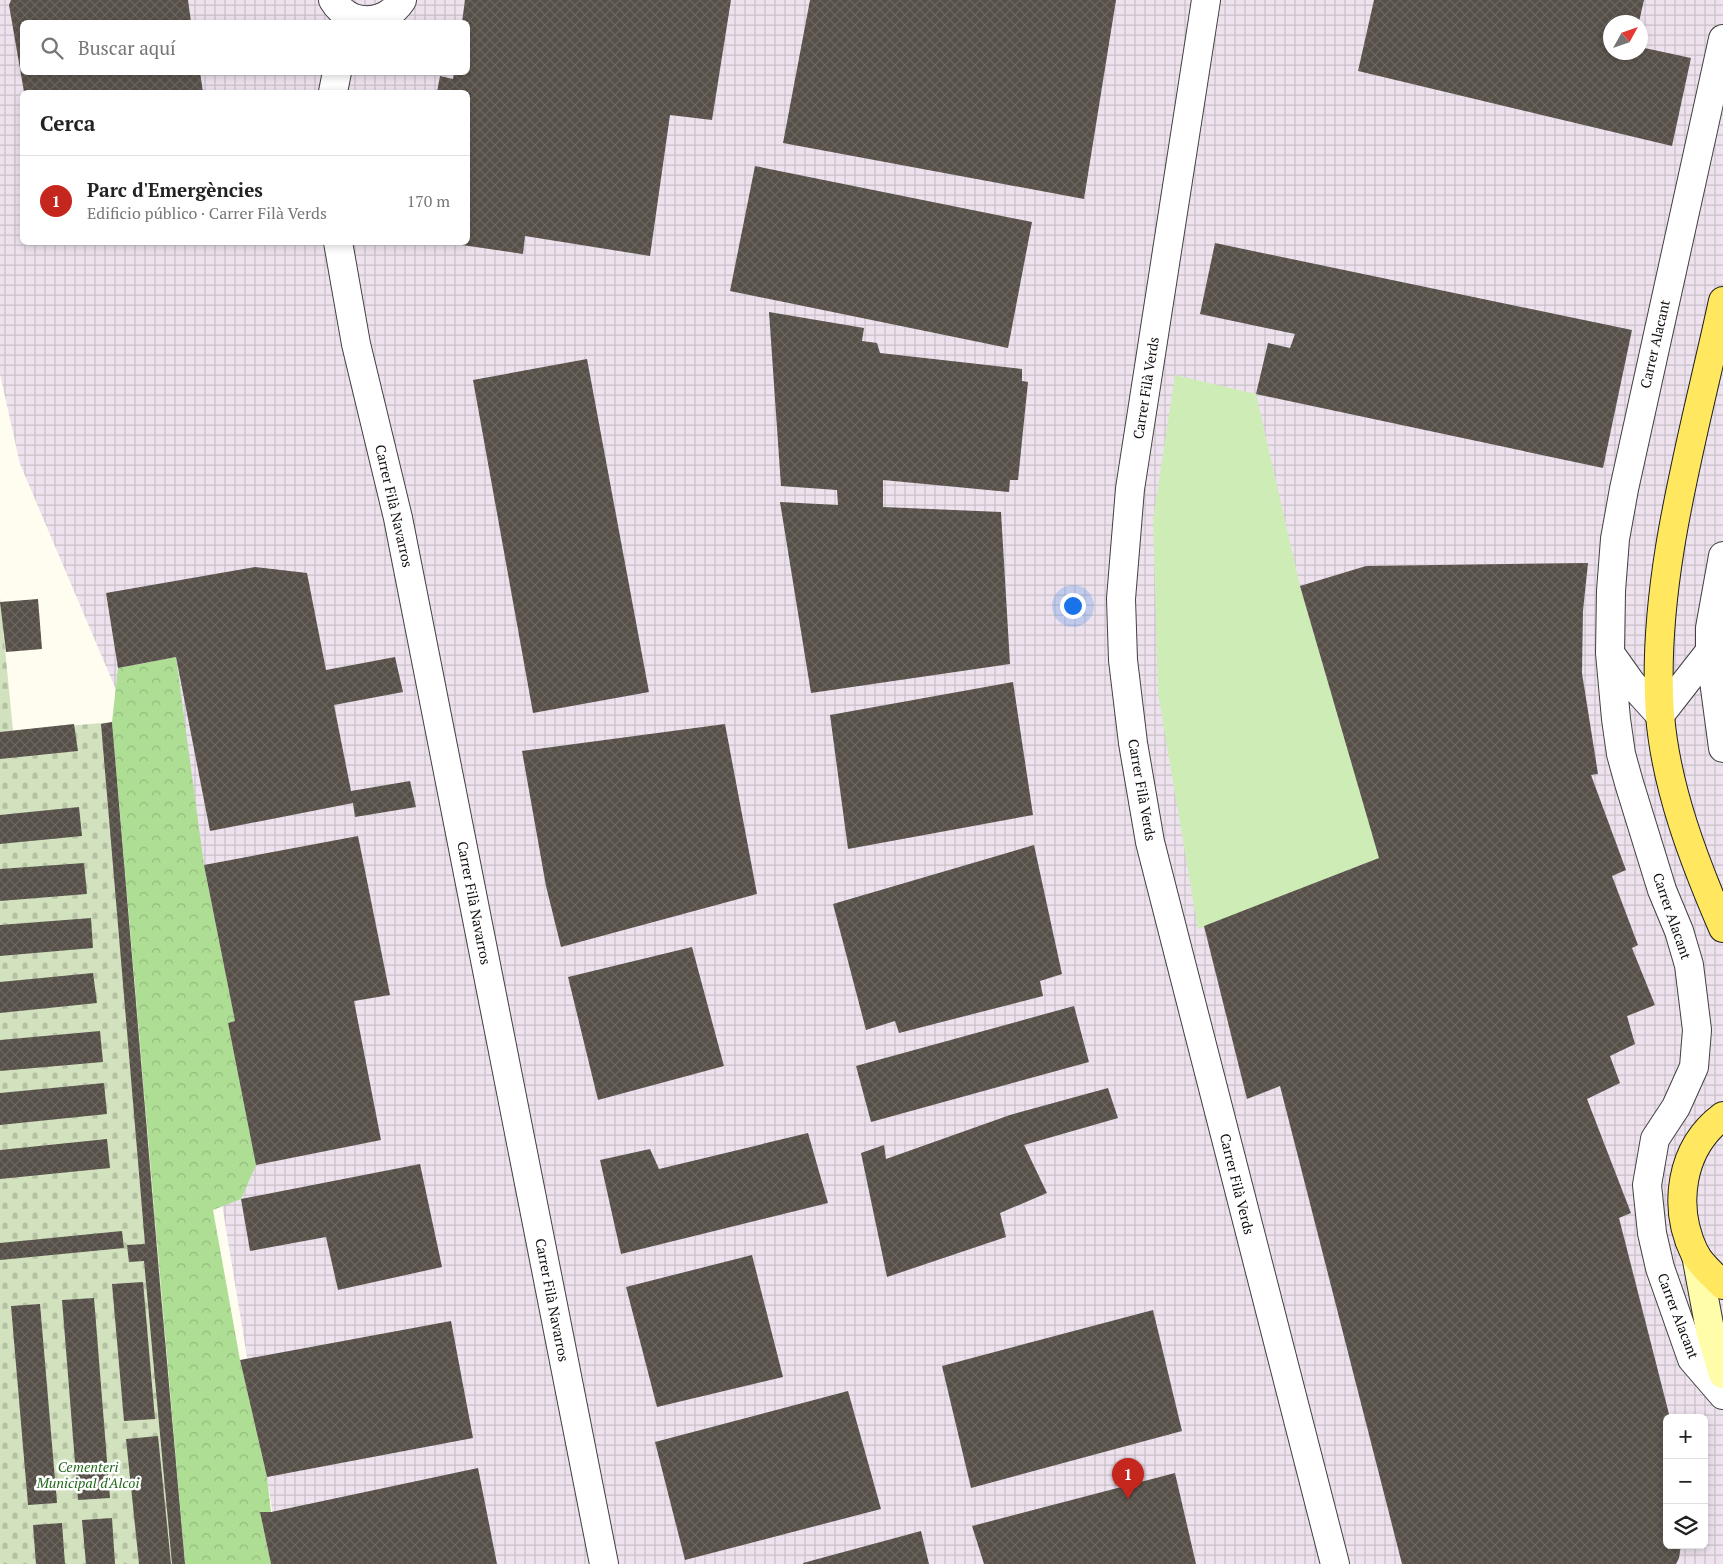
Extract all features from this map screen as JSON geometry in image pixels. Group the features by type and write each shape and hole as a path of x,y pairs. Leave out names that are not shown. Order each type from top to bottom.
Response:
{"main road":[{"path":"1723,301 1690,450 1666,581 1659,642 1660,715 1664,746 1679,810 1723,928"},
{"path":"1723,1116 1711,1125 1692,1154 1682,1188 1683,1223 1696,1255 1723,1285"}],"street":[{"path":"369,20 386,17 395,10 402,0"},
{"name":"Carrer Filà Verds","path":"1206,0 1130,489 1121,600 1123,660 1133,743 1150,842 1335,1564"},
{"path":"345,14 360,20"},
{"name":"Carrer Alacant","path":"1723,38 1615,538 1610,653 1620,754 1662,890 1679,931 1690,965 1697,1030 1694,1067 1676,1106 1655,1139 1647,1185 1652,1233 1660,1268 1692,1359 1723,1395"},
{"path":"333,90 336,75"},
{"name":"Carrer Filà Navarros","path":"339,245 356,344 398,518 604,1564"},
{"path":"1723,556 1710,628 1710,650 1718,722 1723,748"},
{"path":"1610,653 1632,684 1660,715 1710,650"},
{"path":"1696,1255 1710,1330 1723,1374"}],"shaded area":[{"path":"0,0 1723,0 1723,1564 281,1564 151,772 20,464 0,374"}],"green space":[{"path":"1175,375 1256,394 1300,586 1379,858 1198,929 1158,693 1153,520"},
{"name":"Cementeri Municipal d'Alcoi","path":"0,597 13,731 112,722 185,1564 0,1564"},
{"path":"176,657 204,865 235,1021 228,1023 256,1165 241,1199 213,1210 240,1360 267,1477 271,1512 260,1512 271,1564 185,1564 112,722 118,668"}],"building":[{"path":"11,0 188,0 191,20 20,20 20,69 9,5"},
{"path":"465,0 731,0 712,120 670,115 650,256 525,236 523,254 462,245 470,245 470,90 437,90 440,76 453,79 454,75 470,75 470,20 462,20"},
{"path":"810,0 1116,0 1084,199 783,143"},
{"path":"1374,0 1644,0 1641,15 1603,15 1603,60 1648,60 1648,49 1691,58 1672,146 1358,71"},
{"path":"21,75 200,75 203,90 24,90"},
{"path":"755,166 1032,222 1008,348 730,291"},
{"path":"1215,243 1632,330 1603,468 1256,394 1268,343 1290,348 1295,334 1200,314"},
{"path":"769,312 864,328 862,341 877,343 880,353 1022,369 1022,381 1028,382 1018,480 1010,480 1009,492 883,480 883,507 1001,512 1010,664 811,693 780,502 838,505 837,490 781,486"},
{"path":"587,359 649,692 533,713 473,380"},
{"path":"1588,563 1583,611 1582,673 1598,774 1591,775 1626,870 1612,876 1638,945 1632,948 1655,1005 1627,1016 1635,1044 1610,1056 1620,1083 1587,1099 1631,1213 1619,1218 1669,1414 1663,1414 1663,1549 1680,1549 1676,1564 1402,1564 1280,1086 1247,1099 1204,926 1379,858 1300,586 1366,566"},
{"path":"255,567 307,573 326,670 395,657 403,692 334,705 351,791 410,781 416,807 355,817 353,803 210,831 176,657 118,668 106,593"},
{"path":"38,599 42,649 6,652 0,602"},
{"path":"1013,682 1033,815 848,849 830,715"},
{"path":"112,722 185,1564 172,1564 144,1261 129,1262 127,1245 145,1244 101,724"},
{"path":"74,724 78,751 0,759 0,732"},
{"path":"725,724 757,894 561,947 546,886 522,751"},
{"path":"79,807 82,836 0,844 0,815"},
{"path":"358,836 390,995 354,1001 381,1140 256,1165 228,1023 235,1021 204,865"},
{"path":"1034,845 1062,974 1040,981 1043,996 899,1033 895,1021 866,1030 833,904"},
{"path":"84,863 87,894 0,901 0,869"},
{"path":"91,918 93,948 0,956 0,925"},
{"path":"692,947 724,1066 598,1100 568,977"},
{"path":"93,973 97,1003 0,1013 0,982"},
{"path":"1074,1006 1089,1062 871,1122 856,1066"},
{"path":"100,1031 103,1062 0,1071 0,1040"},
{"path":"104,1083 107,1114 0,1125 0,1093"},
{"path":"1108,1088 1118,1118 1024,1145 1047,1193 1000,1213 1006,1237 887,1277 861,1153 884,1145 886,1159 1010,1115"},
{"path":"808,1133 828,1203 621,1254 600,1160 650,1149 659,1169"},
{"path":"107,1139 110,1168 0,1179 0,1150"},
{"path":"420,1164 442,1267 338,1290 326,1237 250,1251 241,1199"},
{"path":"122,1231 124,1248 0,1260 0,1243"},
{"path":"752,1255 783,1377 657,1407 626,1287"},
{"path":"143,1282 155,1419 124,1421 112,1284"},
{"path":"94,1298 110,1498 78,1500 62,1300"},
{"path":"40,1304 57,1503 28,1505 11,1306"},
{"path":"1153,1310 1182,1431 971,1488 942,1366"},
{"path":"451,1321 473,1438 267,1477 240,1360"},
{"path":"848,1391 881,1509 685,1560 655,1442"},
{"path":"158,1436 171,1564 139,1564 126,1439"},
{"path":"478,1468 497,1564 271,1564 260,1512 271,1512"},
{"path":"1175,1473 1196,1564 984,1564 972,1526"},
{"path":"112,1518 115,1564 86,1564 82,1520"},
{"path":"62,1523 65,1564 36,1564 33,1525"},
{"path":"921,1531 929,1564 803,1564 803,1563"}],"place":[{"name":"Parc d'Emergències","path":"1128,1499"}]}
